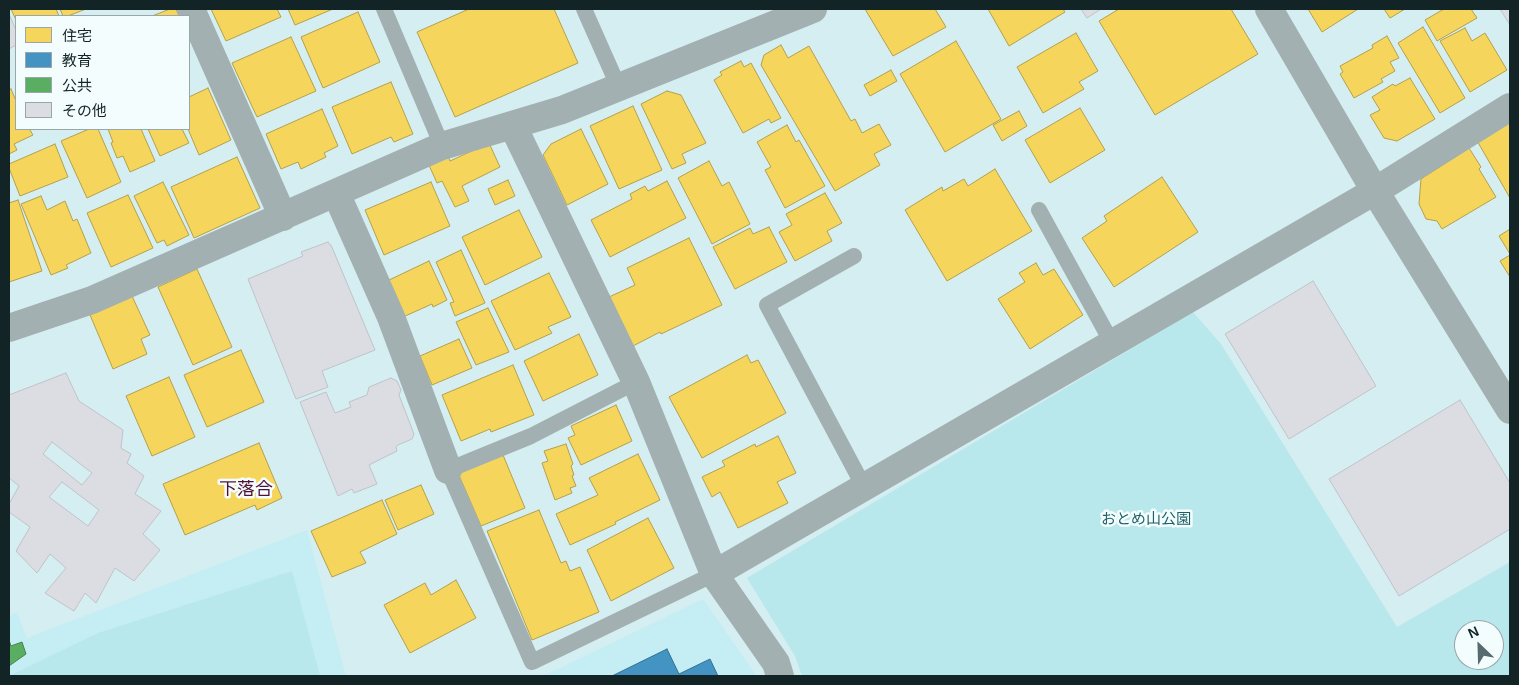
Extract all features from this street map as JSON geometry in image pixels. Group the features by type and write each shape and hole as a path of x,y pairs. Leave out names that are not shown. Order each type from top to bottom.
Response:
{"street":[{"path":"191,9 283,217"},
{"path":"9,328 92,300 442,146 514,126 562,110 812,9"},
{"path":"1269,9 1375,190 1510,410"},
{"path":"714,574 1375,190 1510,107"},
{"path":"514,126 636,382 714,574 776,663 780,676"},
{"path":"336,193 391,316 448,470"}],"lane":[{"path":"384,9 442,146"},
{"path":"584,9 619,88"},
{"path":"1039,210 1112,343"},
{"path":"854,256 767,305 864,486"},
{"path":"636,382 531,436 448,470 532,662 714,574"}],"shaded area":[{"path":"307,530 346,676 9,676 9,616 17,612 27,638"},
{"path":"703,599 757,676 543,676"}],"green space":[{"name":"おとめ山公園","path":"1193,312 1221,344 1397,627 1510,562 1510,676 802,676 795,656 747,578"},
{"path":"292,571 320,676 9,676 98,633"}],"building: 住宅":[{"path":"11,9 56,9 59,15 15,15 15,18"},
{"path":"60,9 86,9 71,15 63,15"},
{"path":"170,9 176,9 179,15 155,15"},
{"path":"211,9 277,9 281,17 226,41"},
{"path":"288,9 333,9 295,25"},
{"path":"469,9 554,9 578,63 455,117 417,32"},
{"path":"865,9 935,9 946,27 893,56"},
{"path":"988,9 1063,9 1065,12 1009,46"},
{"path":"1119,9 1231,9 1258,54 1155,115 1099,21"},
{"path":"1308,9 1358,9 1322,32"},
{"path":"1384,9 1405,9 1390,18"},
{"path":"1444,9 1471,9 1477,18 1437,41 1425,20"},
{"path":"358,12 380,62 323,88 301,37"},
{"path":"1423,27 1465,98 1440,113 1398,43"},
{"path":"1465,28 1472,41 1485,33 1507,70 1470,92 1440,41"},
{"path":"1076,33 1098,71 1079,82 1084,89 1043,113 1017,67"},
{"path":"1387,36 1399,58 1390,62 1395,71 1381,79 1383,82 1354,98 1340,74 1343,72 1340,66 1373,48 1372,45"},
{"path":"291,37 316,91 257,117 232,63"},
{"path":"956,41 1001,119 945,152 900,74"},
{"path":"781,45 788,58 809,46 851,121 855,119 862,133 879,124 891,145 874,154 880,165 835,191 761,65 764,55"},
{"path":"741,61 744,67 751,63 781,118 771,123 769,119 743,133 714,80 722,75 720,72"},
{"path":"891,70 897,81 870,96 864,85"},
{"path":"1410,78 1435,119 1397,141 1384,138 1370,115 1380,110 1372,97 1393,84 1395,86"},
{"path":"391,82 413,134 394,142 391,137 352,154 332,107"},
{"path":"208,88 231,140 199,155 188,130 190,130 190,97"},
{"path":"11,89 15,99 15,130 30,130 33,135 14,144 17,150 9,154 9,90"},
{"path":"667,91 681,95 706,143 682,154 686,163 672,169 641,104"},
{"path":"633,106 662,170 619,189 590,126"},
{"path":"1080,108 1105,150 1050,183 1025,140"},
{"path":"322,109 338,146 324,153 326,157 301,169 298,162 281,169 266,134"},
{"path":"1019,111 1027,126 1002,141 993,125"},
{"path":"1510,119 1510,198 1476,139"},
{"path":"787,125 796,142 799,140 825,186 785,208 765,170 771,167 757,142"},
{"path":"581,129 608,184 567,205 543,155 551,144"},
{"path":"87,130 98,130 121,182 87,198 61,141"},
{"path":"108,130 141,130 155,161 130,172 123,156 117,158 111,143 113,142"},
{"path":"148,130 182,130 189,143 160,156"},
{"path":"489,143 500,167 462,186 469,201 455,207 442,181 437,183 428,163 447,154 450,161"},
{"path":"55,144 68,177 20,196 9,164"},
{"path":"1469,148 1496,197 1442,229 1437,221 1426,219 1419,204 1421,179"},
{"path":"237,157 260,208 194,238 171,187"},
{"path":"709,161 722,186 729,182 750,224 712,244 678,178"},
{"path":"995,169 1032,231 947,281 905,210 942,187 943,191 964,179 968,186"},
{"path":"1162,177 1198,232 1114,287 1082,238 1107,221 1104,216"},
{"path":"508,180 515,196 495,205 488,189"},
{"path":"667,181 686,218 610,257 591,220 632,199 630,194 645,186 648,191"},
{"path":"163,182 189,235 167,246 164,240 157,243 134,196"},
{"path":"431,182 450,226 384,255 365,210"},
{"path":"825,193 842,223 827,231 832,241 795,261 779,232 792,225 786,214"},
{"path":"128,195 153,248 111,267 87,213"},
{"path":"41,196 47,210 65,201 73,221 77,219 91,253 66,265 68,268 51,275 21,204"},
{"path":"18,200 42,271 9,282 9,203"},
{"path":"519,210 542,257 485,285 462,237"},
{"path":"769,227 787,262 735,289 713,247 750,228 753,234"},
{"path":"1510,229 1510,254 1499,236"},
{"path":"689,238 722,305 633,346 609,297 635,285 627,268"},
{"path":"461,250 485,303 455,316 450,303 454,302 436,262"},
{"path":"1510,255 1510,277 1500,261"},
{"path":"429,261 447,300 433,307 432,304 403,317 387,281"},
{"path":"1036,263 1043,275 1054,269 1083,315 1030,349 998,299 1025,282 1019,273"},
{"path":"197,269 232,347 193,365 158,287"},
{"path":"549,273 571,317 548,327 552,333 515,350 491,301"},
{"path":"132,296 150,335 141,339 147,354 113,369 90,315"},
{"path":"488,308 509,352 476,365 456,322"},
{"path":"579,334 598,375 543,401 524,361"},
{"path":"459,339 472,368 432,385 420,356"},
{"path":"241,350 264,402 207,427 184,375"},
{"path":"747,355 751,363 758,360 786,413 702,458 669,397"},
{"path":"513,365 534,415 491,432 490,429 461,441 442,395"},
{"path":"169,377 195,437 152,456 126,396"},
{"path":"616,405 632,441 581,465 568,438 575,435 571,426"},
{"path":"778,436 796,473 777,482 788,503 738,528 720,492 712,497 702,477 725,466 722,461 755,444 756,447"},
{"path":"259,443 282,498 257,510 255,505 185,535 163,484"},
{"path":"566,444 573,464 571,466 574,475 572,476 576,486 570,488 572,493 555,500 542,463 548,461 544,451"},
{"path":"638,454 660,500 615,522 616,524 570,545 556,514 598,495 589,478"},
{"path":"503,455 525,508 481,526 458,473"},
{"path":"421,485 434,514 398,530 385,500"},
{"path":"382,500 397,534 360,552 366,563 332,577 311,531"},
{"path":"539,510 561,563 566,561 570,571 580,567 599,612 532,640 487,531"},
{"path":"648,518 674,568 611,601 587,550"},
{"path":"456,580 476,618 410,653 384,605 425,583 431,595"}],"building: 教育":[{"path":"667,649 679,674 710,659 718,676 612,676"}],"building: 公共":[{"path":"9,640 11,646 22,642 26,654 9,666"}],"building: その他":[{"path":"1081,9 1101,9 1087,18"},
{"path":"1500,9 1510,9 1510,25"},
{"path":"9,14 15,28 15,46 9,49"},
{"path":"328,242 331,245 375,350 322,371 328,387 296,399 248,279 303,256 301,252"},
{"path":"1313,281 1376,386 1289,439 1225,334"},
{"path":"66,373 79,401 123,430 121,448 131,454 127,463 144,476 135,494 161,511 143,534 160,550 134,581 115,568 96,603 85,593 74,611 45,593 66,568 50,554 37,573 16,551 30,527 9,512 9,504 19,486 9,478 9,395","holes":["52,442 92,473 82,485 43,454","62,482 99,510 88,526 49,497"]},
{"path":"391,378 397,381 401,390 399,395 414,434 412,439 398,445 396,447 397,451 369,465 377,484 354,493 352,489 338,496 300,402 326,392 335,413 351,407 349,402 367,395 369,387"},
{"path":"1460,400 1510,483 1510,529 1399,596 1329,479"}],"district":[{"name":"下落合","path":"246,490"}]}
